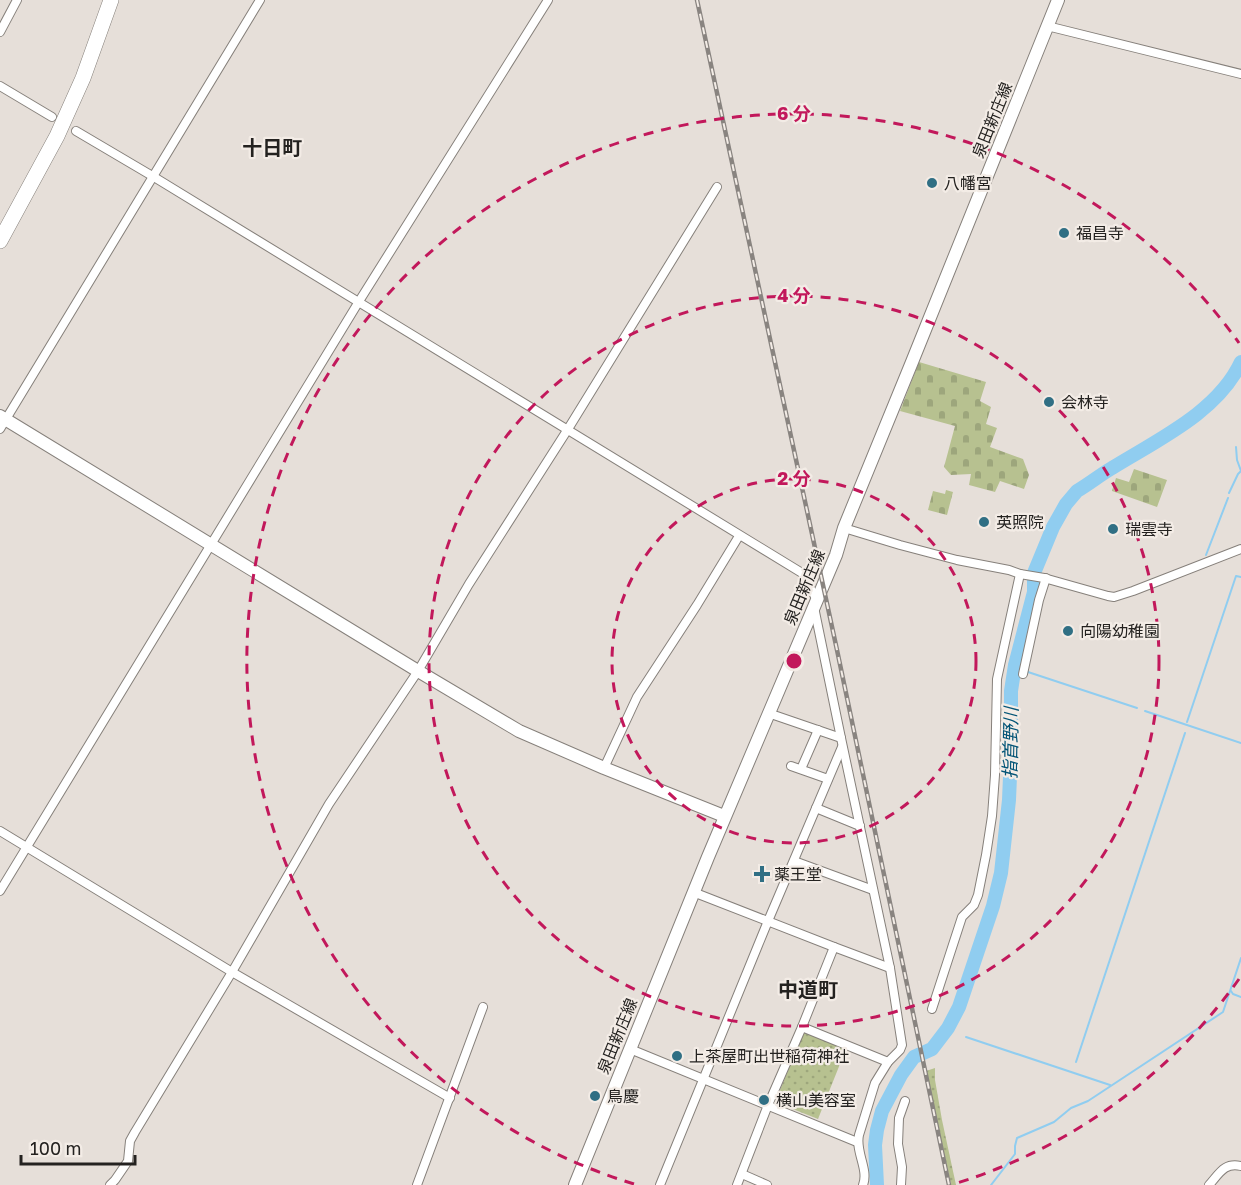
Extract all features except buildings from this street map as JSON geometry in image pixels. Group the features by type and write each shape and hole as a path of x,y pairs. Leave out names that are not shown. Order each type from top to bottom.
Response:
{"highway":[{"path":"0,241 57,136 83,78 111,0"}],"main road":[{"name":"泉田新庄線","path":"574,1185 724,816 836,555 844,528 1058,0"},
{"path":"2,421 519,731 724,816"}],"street":[{"path":"0,32 18,0"},
{"path":"2,421 154,177 260,0"},
{"path":"0,891 358,303 548,0"},
{"path":"1047,26 1241,74"},
{"path":"0,86 52,117"},
{"path":"76,131 802,573 815,603 842,742 891,968 902,1045 875,1083 857,1142 865,1176 863,1185"},
{"path":"110,1185 128,1161 130,1141 135,1132 232,972 329,804 418,671 469,584 568,429 717,187"},
{"path":"844,528 957,560 1045,578 1114,597 1241,549"},
{"path":"604,768 637,697 739,536"},
{"path":"932,1009 962,917 974,905 982,875 992,816 997,679 1020,574"},
{"path":"1023,674 1045,578"},
{"path":"768,712 818,730 842,742"},
{"path":"801,769 818,730"},
{"path":"660,1185 842,742"},
{"path":"791,766 828,779"},
{"path":"816,808 860,826"},
{"path":"0,831 232,972 450,1098"},
{"path":"794,861 873,890"},
{"path":"693,892 891,968"},
{"path":"737,1185 834,947"},
{"path":"417,1185 483,1006"},
{"path":"802,1027 888,1062"},
{"path":"630,1049 857,1142"},
{"path":"901,1185 899,1118 905,1101"},
{"path":"1209,1185 1224,1168 1231,1164 1241,1166"},
{"path":"742,1174 767,1185"}],"green space":[{"path":"919,362 986,382 980,401 991,407 986,424 997,428 990,447 1023,459 1029,475 1024,489 1000,481 995,492 969,485 971,474 951,475 944,467 955,426 900,411"},
{"path":"1134,469 1167,480 1157,507 1112,491 1116,478 1129,482"},
{"path":"946,490 953,492 947,515 928,510 933,491 945,494"},
{"path":"804,1032 846,1049 818,1119 775,1102"},
{"path":"935,1068 942,1120 956,1185 951,1185 926,1071"}],"waterway":[{"name":"指首野川","path":"877,1185 875,1145 882,1111 901,1075 914,1057 932,1049 948,1028 959,1007 993,906 1001,873 1009,800 1011,691 1015,665 1034,592 1034,573 1053,527 1066,504 1077,491 1167,435 1202,410 1231,380 1241,362"},
{"path":"1236,447 1241,471"},
{"path":"1229,493 1241,471"},
{"path":"1206,555 1228,498"},
{"path":"1187,722 1236,576 1241,577"},
{"path":"1028,672 1137,708"},
{"path":"1145,711 1241,743"},
{"path":"1076,1062 1185,733"},
{"path":"991,1185 1015,1154 1017,1138 1054,1122 1071,1108 1088,1101 1223,1012 1241,958"},
{"path":"1231,991 1241,997"},
{"path":"966,1037 1110,1085"}],"railway":[{"path":"697,0 949,1185"}],"place":[{"name":"八幡宮","path":"932,183"},
{"name":"福昌寺","path":"1064,233"},
{"name":"会林寺","path":"1049,402"},
{"name":"英照院","path":"984,522"},
{"name":"瑞雲寺","path":"1113,529"},
{"name":"向陽幼稚園","path":"1068,631"},
{"name":"薬王堂","path":"762,874"},
{"name":"上茶屋町出世稲荷神社","path":"677,1056"},
{"name":"鳥慶","path":"595,1096"},
{"name":"横山美容室","path":"764,1100"}],"district":[{"name":"十日町","path":"272,147"},
{"name":"中道町","path":"808,989"}]}
